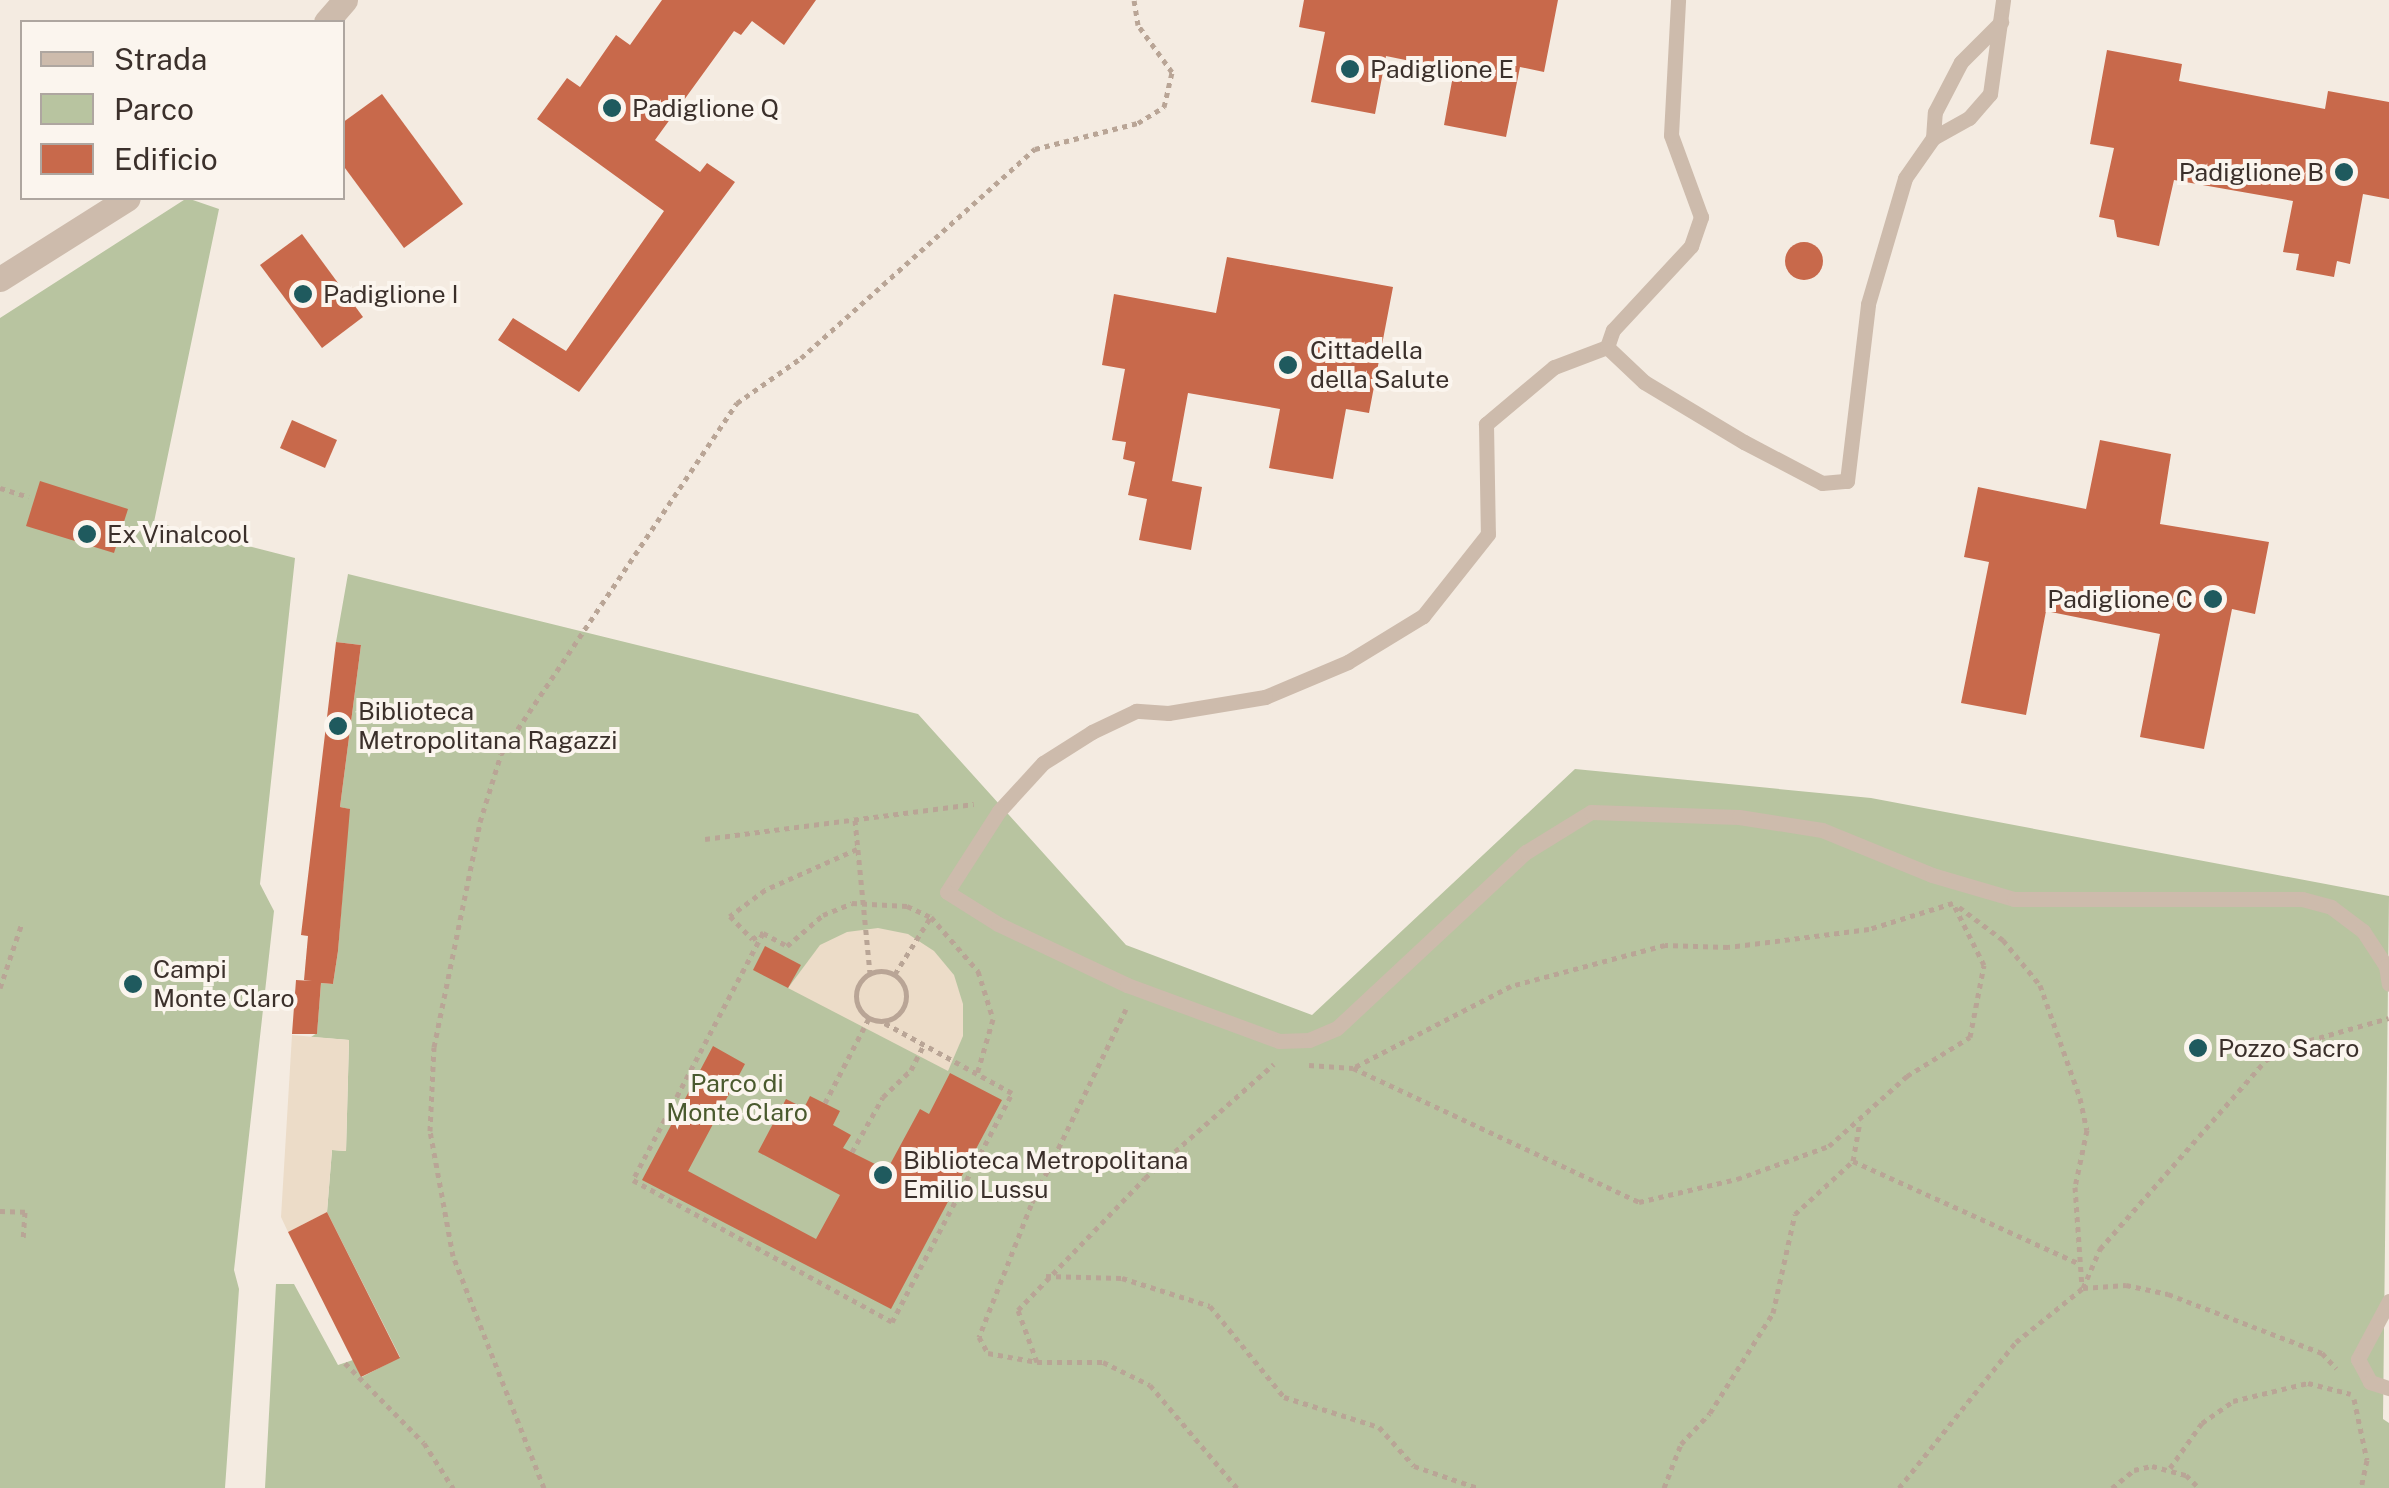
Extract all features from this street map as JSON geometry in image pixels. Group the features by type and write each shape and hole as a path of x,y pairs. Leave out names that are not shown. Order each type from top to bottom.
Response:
{"street":[{"path":"328,20 345,0"},
{"path":"0,278 125,200"}],"lane":[{"path":"1678,0 1672,135 1701,217 1691,246 1614,330 1607,347 1554,368 1486,424 1488,534 1422,616 1348,662 1265,696 1168,713 1136,711 1092,732 1043,763 999,811 947,892 998,924 1136,988 1279,1041 1309,1040 1368,1003 1526,852 1591,812 1739,817 1822,830 1958,883 2014,899 2302,899 2331,907 2363,931 2386,966 2389,984"},
{"path":"1607,347 1644,382 1744,442 1822,483 1847,481 1868,304 1905,178 1933,138 1969,118 1990,94 2003,0"},
{"path":"1933,138 1935,112 1961,62 2001,22"},
{"path":"2389,1301 2358,1358 2370,1382 2389,1388"}],"path":[{"path":"544,1488 453,1256 430,1131 434,1047 480,822 501,754 737,403 800,358 1036,149 1138,123 1164,106 1172,72 1138,25 1134,0"},
{"path":"0,488 30,498"},
{"path":"704,839 974,804"},
{"path":"762,933 632,1180 892,1322 1012,1093 869,1018 856,993 870,972 860,902 855,820"},
{"path":"762,933 752,939 730,916 765,890 857,849"},
{"path":"1037,1362 1018,1310 1046,1276 1275,1063 1353,1068 1639,1202 1782,1165 1829,1146 1907,1076 1970,1037 1984,965 1953,903 1958,883"},
{"path":"895,974 947,892"},
{"path":"762,933 787,946 823,915 860,902 907,906 931,917 978,971 993,1019 977,1074"},
{"path":"1353,1068 1511,986 1665,945 1728,946 1868,929 1953,903"},
{"path":"1953,903 2003,940 2040,985 2062,1045 2086,1130 2075,1186 2082,1288"},
{"path":"0,988 22,923"},
{"path":"870,972 895,974"},
{"path":"881,1021 896,1016 906,1003 895,974"},
{"path":"1136,988 1031,1206 979,1337 988,1353 1037,1362 1103,1362 1150,1385 1238,1488"},
{"path":"825,1103 869,1018"},
{"path":"1899,1488 2016,1342 2082,1288 2100,1250 2266,1060 2300,1043 2389,1018"},
{"path":"852,1152 882,1097 912,1070 924,1045"},
{"path":"1664,1488 1681,1444 1710,1413 1774,1313 1795,1214 1853,1161 1860,1120"},
{"path":"1853,1161 2080,1264"},
{"path":"0,1211 25,1212 22,1238"},
{"path":"1046,1276 1122,1278 1210,1306 1284,1397 1379,1427 1414,1466 1478,1488"},
{"path":"2082,1288 2126,1286 2231,1316 2322,1353 2362,1413 2367,1460 2361,1488"},
{"path":"345,1363 424,1443 453,1488"},
{"path":"2170,1468 2202,1423 2232,1401 2308,1383 2352,1394 2370,1382"},
{"path":"2112,1488 2134,1470 2170,1468 2199,1488"}],"green space":[{"name":"Campi Monte Claro","path":"184,200 219,209 154,522 295,558 260,884 274,911 234,1270 239,1289 225,1488 0,1488 0,318"},
{"name":"Parco di Monte Claro","path":"348,574 918,714 1126,945 1312,1015 1575,769 1871,798 2389,896 2383,1419 2389,1423 2389,1488 265,1488 276,1284 294,1284 338,1365 353,1360 362,1377 400,1357 327,1212 332,1150 346,1151 349,1040 311,1037 317,1033 321,983 333,984 338,951 349,809 340,807 361,645 336,642"}],"shaded area":[{"path":"878,928 908,934 934,951 954,975 963,1004 963,1036 948,1071 788,988 820,945 847,932"},
{"path":"292,1035 349,1040 346,1151 332,1150 327,1212 288,1232 281,1217"}],"building":[{"name":"Padiglione Q","path":"662,0 816,0 784,45 752,21 741,35 734,31 655,140 700,172 707,163 735,182 579,392 498,340 513,318 566,351 664,211 537,119 567,78 580,87 616,35 630,45"},
{"name":"Padiglione E","path":"1304,0 1558,0 1544,72 1520,67 1506,137 1444,125 1454,70 1386,56 1375,114 1311,102 1325,32 1299,27"},
{"name":"Padiglione B","path":"2107,50 2182,64 2179,81 2325,109 2328,91 2389,102 2389,199 2363,194 2350,264 2337,261 2334,277 2296,270 2299,254 2283,252 2293,201 2174,180 2159,246 2117,237 2114,220 2099,217 2114,148 2090,144"},
{"path":"382,94 463,204 404,248 345,168 345,121"},
{"name":"Padiglione I","path":"302,234 363,317 322,348 260,265"},
{"path":"1804,242 1817,248 1823,261 1817,274 1804,280 1791,274 1785,261 1791,248"},
{"path":"1227,257 1393,287 1369,413 1346,409 1333,479 1269,468 1280,409 1188,393 1172,481 1202,487 1191,550 1139,540 1147,499 1128,495 1135,462 1123,459 1126,442 1112,440 1125,369 1102,365 1114,294 1216,313"},
{"path":"292,420 337,440 325,468 280,448"},
{"name":"Padiglione C","path":"2100,440 2171,454 2160,524 2269,542 2255,614 2232,609 2204,749 2140,737 2160,634 2046,611 2026,715 1961,703 1989,562 1964,557 1978,487 2086,509"},
{"name":"Ex Vinalcool","path":"40,481 128,509 114,553 26,526"},
{"path":"336,642 361,645 340,807 350,809 338,951 333,984 321,983 317,1034 292,1034 296,980 312,981 304,980 308,936 301,935"},
{"path":"765,946 801,965 788,988 753,970"},
{"name":"Biblioteca Metropolitana Emilio Lussu","path":"713,1046 745,1064 688,1171 816,1239 840,1195 758,1152 786,1099 804,1108 810,1096 840,1111 833,1125 851,1135 843,1148 887,1170 920,1109 929,1114 950,1073 1002,1100 891,1309 642,1180"},
{"path":"327,1212 400,1358 361,1377 288,1232"}],"place":[{"name":"Padiglione E","path":"1350,69"},
{"name":"Padiglione Q","path":"612,108"},
{"name":"Padiglione B","path":"2344,172"},
{"name":"Padiglione I","path":"303,294"},
{"name":"Cittadella della Salute","path":"1288,365"},
{"name":"Ex Vinalcool","path":"87,534"},
{"name":"Padiglione C","path":"2213,599"},
{"name":"Biblioteca Metropolitana Ragazzi","path":"338,726"},
{"name":"Campi Monte Claro","path":"133,984"},
{"name":"Pozzo Sacro","path":"2198,1048"},
{"name":"Biblioteca Metropolitana Emilio Lussu","path":"883,1175"}]}
